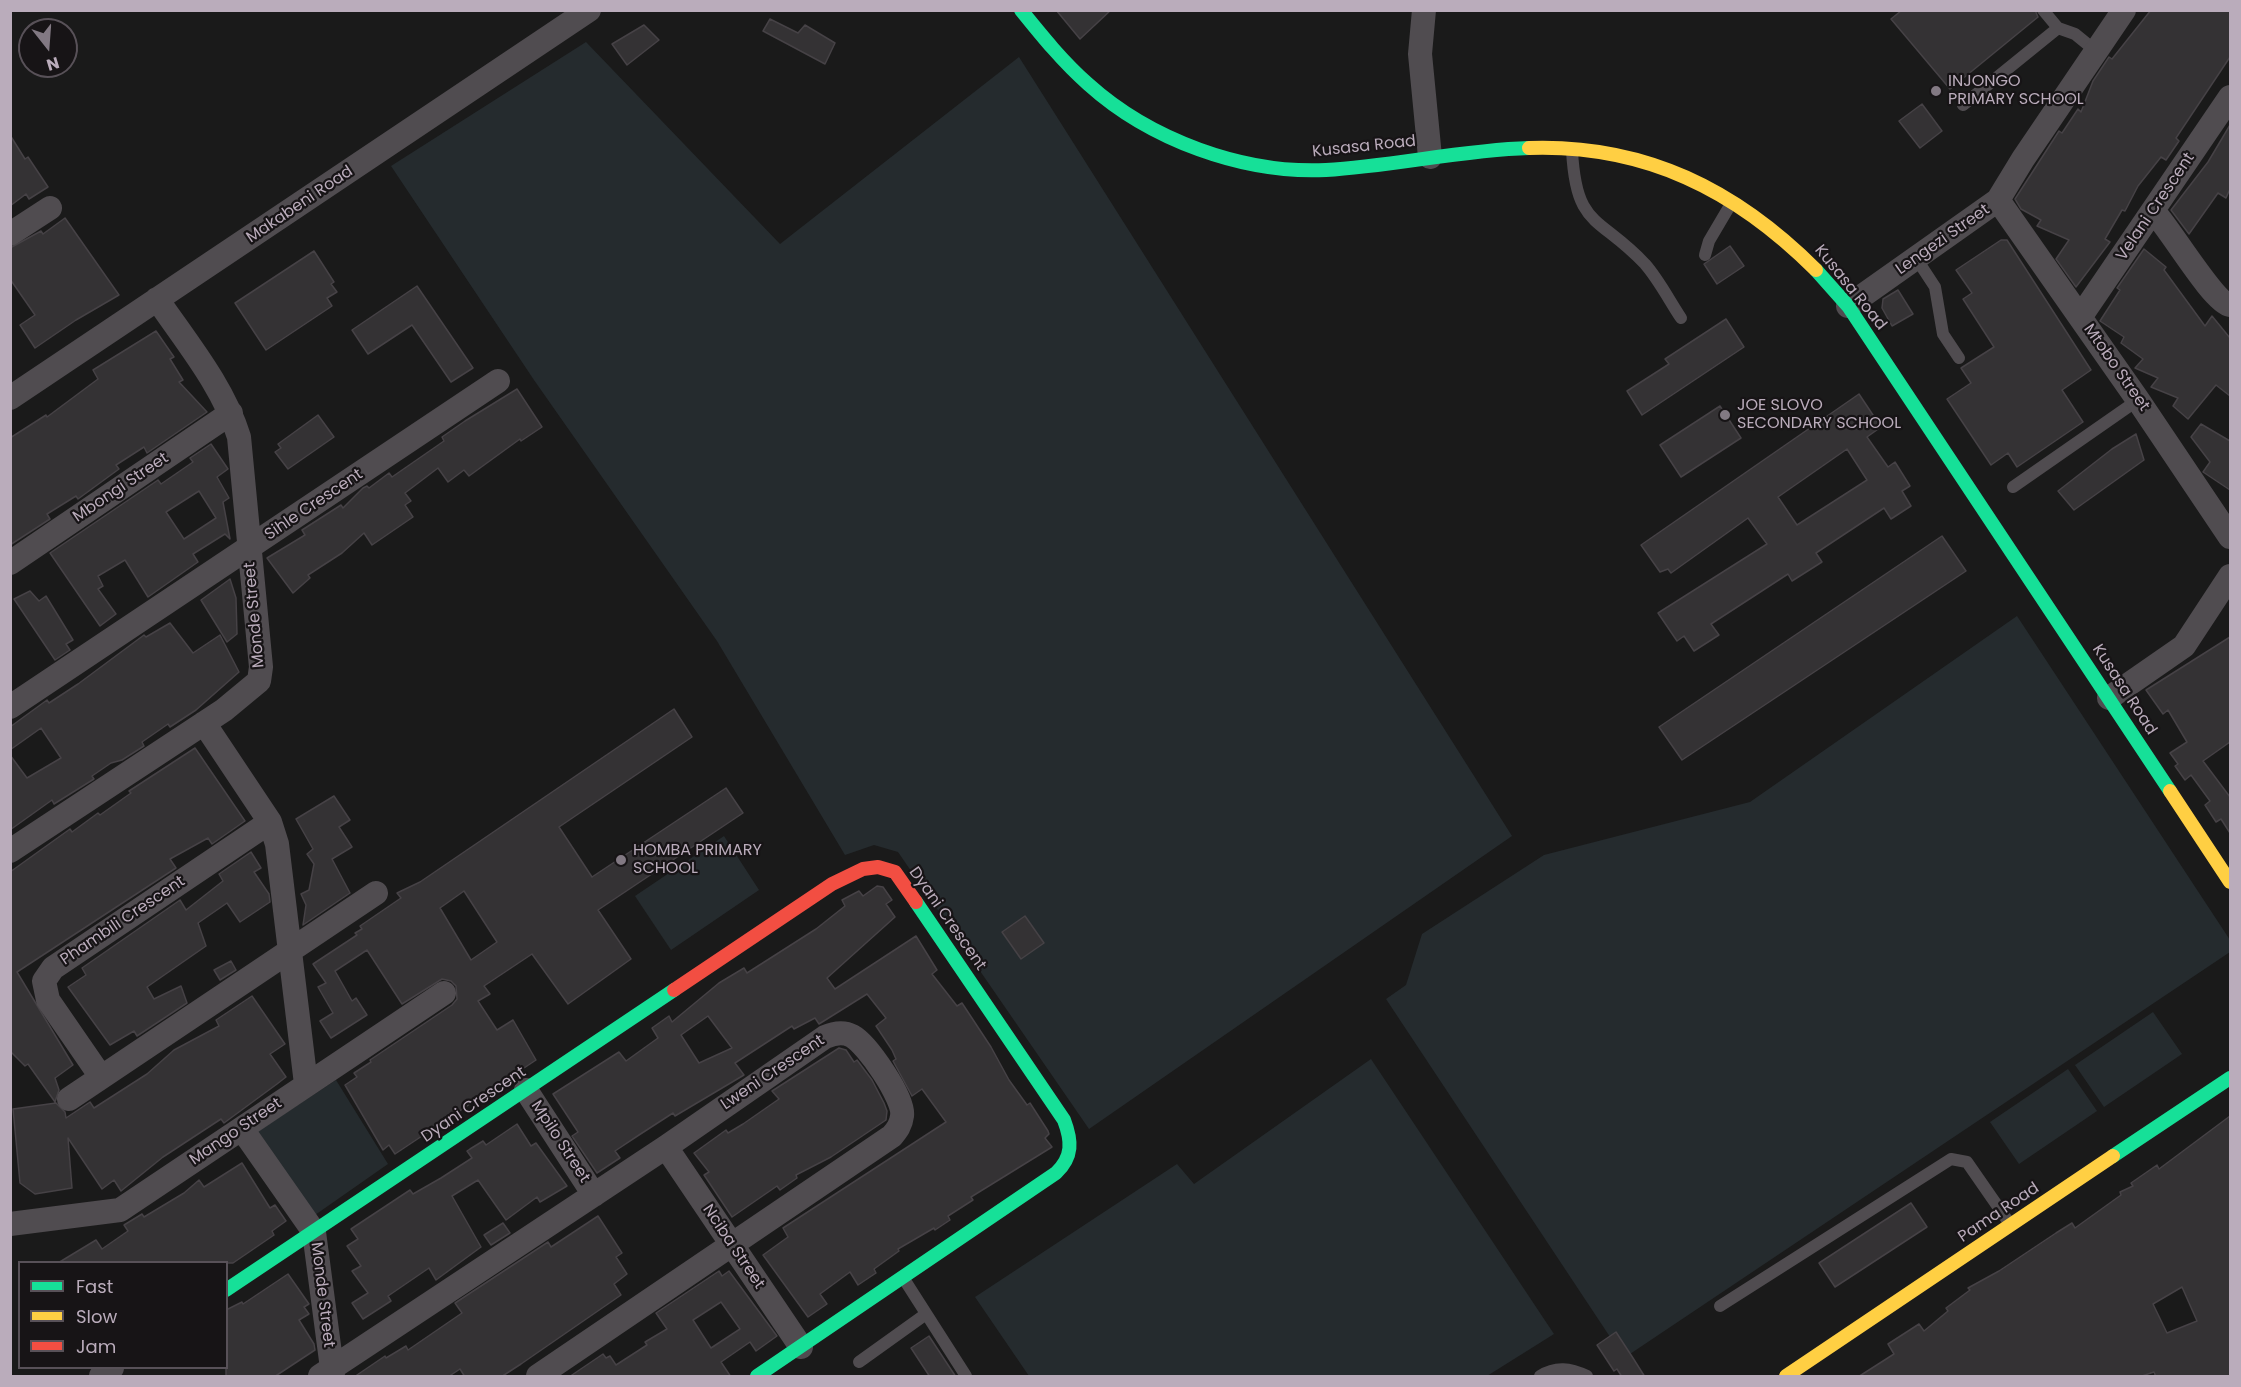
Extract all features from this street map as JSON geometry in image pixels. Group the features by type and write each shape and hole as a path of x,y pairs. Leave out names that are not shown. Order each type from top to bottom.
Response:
{"street":[{"name":"Makabeni Road","path":"10,398 589,10"},
{"name":"Kusasa Road","path":"1021,10 1071,68 1105,98 1177,139 1221,156 1266,167 1301,170 1348,169 1430,157 1531,148 1572,149 1643,161 1680,172 1734,199 1797,249 1848,306 2230,882"},
{"path":"1424,10 1420,54 1430,157"},
{"name":"Lengezi Street","path":"1848,306 1998,200 2023,159 2124,10"},
{"name":"Velani Crescent","path":"2080,316 2154,212 2230,97"},
{"name":"Mtobo Street","path":"1998,200 2138,400 2230,537"},
{"path":"10,234 50,208"},
{"path":"2154,212 2170,231 2216,298 2230,305"},
{"name":"Monde Street","path":"157,299 220,392 231,413 239,437 261,667 259,681 247,694 204,723"},
{"name":"Sihle Crescent","path":"10,707 498,381"},
{"name":"Mbongi Street","path":"10,563 231,413"},
{"path":"2109,698 2184,646 2230,576"},
{"path":"10,851 204,723 270,822 282,870 306,1084"},
{"name":"Phambili Crescent","path":"101,1077 48,1000 44,981 53,968 270,822"},
{"name":"Dyani Crescent","path":"228,1289 832,884 867,866 888,869 895,872 1051,1100 1064,1120 1072,1143 1066,1163 1056,1173 904,1279 757,1377"},
{"path":"69,1099 376,893"},
{"name":"Mango Street","path":"10,1224 120,1210 444,993"},
{"name":"Lweni Crescent","path":"328,1374 666,1147 825,1037 835,1033 849,1034 858,1040 896,1092 902,1105 903,1115 900,1125 892,1136 538,1377"},
{"name":"Pama Road","path":"1786,1377 2230,1078"},
{"name":"Mpilo Street","path":"526,1090 594,1195"},
{"name":"Monde Street","path":"242,1129 314,1232 328,1374"},
{"name":"Nciba Street","path":"666,1147 801,1347"}],"lane":[{"path":"2043,10 2058,28 2075,34 2097,52"},
{"path":"1963,105 2058,28"},
{"path":"1572,149 1575,187 1585,211 1604,231 1646,266 1681,318"},
{"path":"1705,255 1709,241 1734,199"},
{"path":"1916,258 1935,287 1942,334 1959,358"},
{"path":"2013,487 2138,400"},
{"path":"1720,1306 1951,1159 1966,1162 2011,1225"},
{"path":"904,1279 966,1377"},
{"path":"859,1362 926,1314"},
{"path":"1540,1377 1560,1369 1572,1370 1587,1377"}],"shaded area":[{"path":"586,42 780,244 1019,57 1512,836 1089,1129 898,852 874,845 845,855 717,641 534,380 391,166"},
{"path":"2017,616 2230,940 2230,952 1624,1358 1386,999 1406,985 1422,934 1544,855 1750,802"},
{"path":"724,836 759,890 671,950 635,896"},
{"path":"2153,1012 2182,1054 2104,1107 2075,1065"},
{"path":"1371,1059 1554,1334 1487,1376 1029,1376 975,1297 1177,1164 1194,1184"},
{"path":"2068,1069 2097,1111 2019,1164 1990,1122"},
{"path":"336,1080 388,1164 315,1215 255,1133"}],"building":[{"path":"1056,10 1111,10 1080,39"},
{"path":"1902,10 2035,10 2038,17 1950,89 1891,19"},
{"path":"2151,10 2230,10 2230,57 2176,138 2179,141 2166,160 2161,157 2138,186 2125,211 2122,210 2105,239 2110,242 2076,287 2056,259 2069,240 2037,226 2041,220 2021,209 2015,199 2059,131 2062,133 2078,109 2081,112 2093,81 2109,57 2112,59"},
{"path":"770,19 798,33 805,25 835,43 825,64 763,31"},
{"path":"644,25 659,40 627,65 612,44"},
{"path":"1922,104 1942,131 1920,148 1899,121"},
{"path":"2230,125 2230,189 2226,198 2218,193 2189,234 2171,210 2208,162"},
{"path":"10,135 25,159 28,157 48,187 29,199 26,194 10,206"},
{"path":"65,218 119,295 76,320 35,348 20,325 35,315 10,279 10,248 41,231 43,234"},
{"path":"2001,240 2007,240 2091,370 2062,390 2083,422 2017,467 2008,453 1991,465 1947,399 1971,383 1961,368 1994,347 1963,299 1972,293 1956,270"},
{"path":"1730,246 1744,266 1717,284 1704,264"},
{"path":"2144,249 2166,267 2164,270 2205,326 2212,316 2230,338 2230,396 2216,385 2188,419 2173,406 2178,398 2151,387 2158,378 2135,368 2143,359 2121,343 2124,337 2100,321 2120,290 2117,288"},
{"path":"314,251 334,282 331,284 337,292 327,298 332,306 266,350 235,303"},
{"path":"417,286 473,368 451,382 412,325 368,354 352,330"},
{"path":"1898,290 1913,314 1892,326 1882,308 1883,299"},
{"path":"1726,319 1744,347 1642,415 1627,391 1669,364 1665,359"},
{"path":"156,331 174,357 170,359 183,380 179,382 207,412 147,453 144,447 116,465 119,469 78,499 76,496 47,514 50,519 10,545 10,438 46,415 47,417 98,379 93,370"},
{"path":"517,389 542,427 521,441 520,439 469,476 464,470 448,482 438,468 405,493 411,501 405,505 413,517 372,545 364,533 342,553 308,575 310,578 293,593 267,558 305,535 302,530 341,505 343,508 363,488 367,486 369,488 389,473 392,477 444,441 442,437"},
{"path":"1859,394 1881,427 1867,437 1888,467 1895,462 1910,486 1902,491 1911,506 1891,519 1884,508 1816,553 1822,562 1792,581 1788,574 1711,624 1719,635 1694,651 1684,636 1677,641 1658,613 1767,544 1748,518 1671,573 1668,569 1660,572 1641,545","holes":["1847,449 1867,480 1797,525 1778,497"]},
{"path":"1720,406 1741,438 1681,477 1660,445"},
{"path":"318,415 334,437 288,469 275,452 281,448 278,444"},
{"path":"2201,424 2230,441 2230,490 2203,472 2210,462 2191,437"},
{"path":"2136,434 2144,460 2074,510 2058,491 2112,449"},
{"path":"211,444 228,469 217,477 229,498 223,502 230,539 225,534 193,554 198,562 148,597 125,560 98,576 103,586 98,589 116,614 100,626 50,553 158,480 161,484 193,462 190,458","holes":["199,491 216,518 184,539 166,512"]},
{"path":"1942,536 1966,571 1682,760 1659,727"},
{"path":"230,579 236,598 237,634 227,642 201,600"},
{"path":"30,591 39,601 46,596 73,640 66,644 70,650 55,660 14,599"},
{"path":"170,623 193,653 220,635 239,672 196,710 170,727 168,724 142,742 144,746 122,760 111,763 92,776 94,779 54,804 52,800 10,830 10,755 27,778 61,758 41,728 10,750 10,727 47,700 49,703 78,684 144,635 146,637"},
{"path":"2230,637 2230,742 2203,761 2230,797 2230,833 2221,819 2216,822 2205,805 2210,801 2191,775 2185,780 2175,766 2178,764 2170,753 2187,742 2168,710 2163,714 2146,690"},
{"path":"674,709 692,737 559,827 592,877 726,788 743,813 598,910 631,959 568,1004 532,954 484,986 490,994 478,1001 497,1030 513,1020 536,1060 395,1154 389,1145 383,1150 345,1085 357,1077 354,1073 371,1062 370,1060 452,1005 457,999 456,986 451,981 442,979 402,1004 367,950 335,971 352,1001 356,998 367,1015 331,1038 320,1021 333,1013 318,987 326,983 313,964 357,935 355,933 362,929 360,926 401,898 397,893 420,882","holes":["464,891 497,942 471,960 440,908"]},
{"path":"195,748 245,821 212,844 208,838 170,859 176,868 17,972 73,1065 55,1078 59,1090 55,1102 28,1064 25,1066 10,1051 10,872 70,829 72,832 98,813 100,815 131,793 129,791"},
{"path":"334,796 350,820 339,827 352,847 332,859 350,893 303,925 306,905 301,894 309,890 314,864 307,854 313,849 296,819"},
{"path":"251,852 261,868 254,872 269,894 270,902 240,922 227,903 198,923 206,946 147,987 154,999 181,986 187,1003 137,1036 134,1031 110,1045 68,987 86,975 82,968 180,900 186,910 223,881 219,874"},
{"path":"877,886 883,887 892,900 886,904 895,917 827,978 835,989 916,936 937,970 932,974 957,1006 962,1003 991,1047 1009,1080 1027,1105 1030,1103 1048,1131 1049,1134 1045,1138 1052,1147 971,1197 973,1200 948,1216 950,1220 898,1249 899,1251 874,1269 876,1273 858,1285 850,1272 820,1294 827,1304 808,1317 763,1255 788,1237 783,1228 946,1122 922,1089 912,1096 893,1061 896,1059 892,1050 876,1026 886,1018 867,994 819,1024 815,1018 794,1029 792,1026 735,1063 744,1075 675,1116 673,1113 615,1151 620,1158 597,1173 572,1136 578,1132 553,1094 619,1052 626,1061 658,1038 652,1028 669,1016 672,1022 719,983 744,968 747,973 816,929 845,906 842,900 859,891 863,896","holes":["708,1016 732,1048 699,1063 681,1035"]},
{"path":"1025,916 1044,943 1021,959 1002,932"},
{"path":"231,961 236,970 220,980 214,970"},
{"path":"252,996 285,1044 270,1054 286,1077 224,1123 221,1119 163,1157 121,1191 114,1180 102,1189 68,1138 72,1188 35,1194 20,1183 13,1109 56,1103 65,1112 66,1118 90,1102 94,1108 147,1074 174,1050 219,1026 216,1020"},
{"path":"839,1048 846,1050 854,1062 857,1060 872,1080 887,1111 886,1120 831,1157 796,1175 797,1178 780,1190 777,1186 732,1217 704,1175 709,1172 694,1153 726,1130 728,1133 779,1099 772,1091"},
{"path":"2230,1116 2230,1377 2156,1377 2154,1372 2139,1377 1858,1377 1894,1354 1888,1344 1919,1324 1924,1331 1948,1311 1946,1308 1970,1290 1968,1288 1999,1271 2072,1223 2075,1228 2121,1195 2120,1192 2133,1186 2131,1183 2157,1165 2159,1169","holes":["2182,1287 2197,1321 2167,1333 2153,1304"]},
{"path":"517,1124 531,1146 536,1143 567,1186 540,1202 537,1197 506,1220 478,1180 452,1196 481,1247 436,1280 429,1268 388,1296 391,1301 363,1319 352,1303 368,1293 352,1271 361,1266 347,1246 358,1239 351,1229 410,1190 413,1194 441,1178 472,1158 467,1151 483,1141 486,1145"},
{"path":"242,1163 270,1208 275,1205 286,1221 272,1231 274,1235 233,1263 228,1263 228,1261 61,1261 96,1240 102,1249 128,1231 124,1225 142,1214 144,1217 184,1193 199,1180 204,1187"},
{"path":"1911,1203 1927,1227 1835,1287 1819,1263"},
{"path":"598,1216 622,1253 616,1257 627,1274 614,1284 621,1295 521,1364 501,1377 465,1377 460,1369 448,1377 354,1377 385,1356 386,1358 406,1346 408,1350 462,1313 455,1303 548,1242 551,1247"},
{"path":"503,1223 510,1233 491,1245 484,1235"},
{"path":"719,1271 722,1276 729,1271 777,1336 756,1351 750,1342 721,1362 731,1377 569,1377 603,1354 606,1358 610,1356 616,1365 647,1345 645,1342 667,1329 656,1313","holes":["721,1302 740,1329 711,1348 693,1320"]},
{"path":"288,1274 309,1304 304,1307 309,1314 299,1320 314,1344 315,1350 274,1377 226,1377 228,1309 242,1302 243,1304"},
{"path":"1616,1332 1645,1377 1622,1377 1617,1369 1614,1371 1597,1345"},
{"path":"929,1336 956,1377 930,1377 911,1348"}],"traffic: fast":[{"path":"1021,10 1070,67 1113,104 1140,122 1169,137 1199,150 1231,159 1294,170 1326,170 1529,148"},
{"path":"1816,270 1848,306 2170,791"},
{"path":"757,1376 1056,1173 1066,1161 1069,1135 1064,1120 916,902"},
{"path":"228,1289 674,990"},
{"path":"2113,1156 2230,1078"}],"traffic: slow":[{"path":"1529,148 1571,149 1612,154 1650,164 1686,178 1721,195 1754,217 1816,270"},
{"path":"2170,791 2230,882"},
{"path":"1786,1376 2113,1156"}],"traffic: jam":[{"path":"674,990 832,884 863,869 878,867 895,872 916,902"}],"place":[{"name":"INJONGO PRIMARY SCHOOL","path":"1936,91"},
{"name":"JOE SLOVO SECONDARY SCHOOL","path":"1725,415"},
{"name":"HOMBA PRIMARY SCHOOL","path":"621,860"}]}
